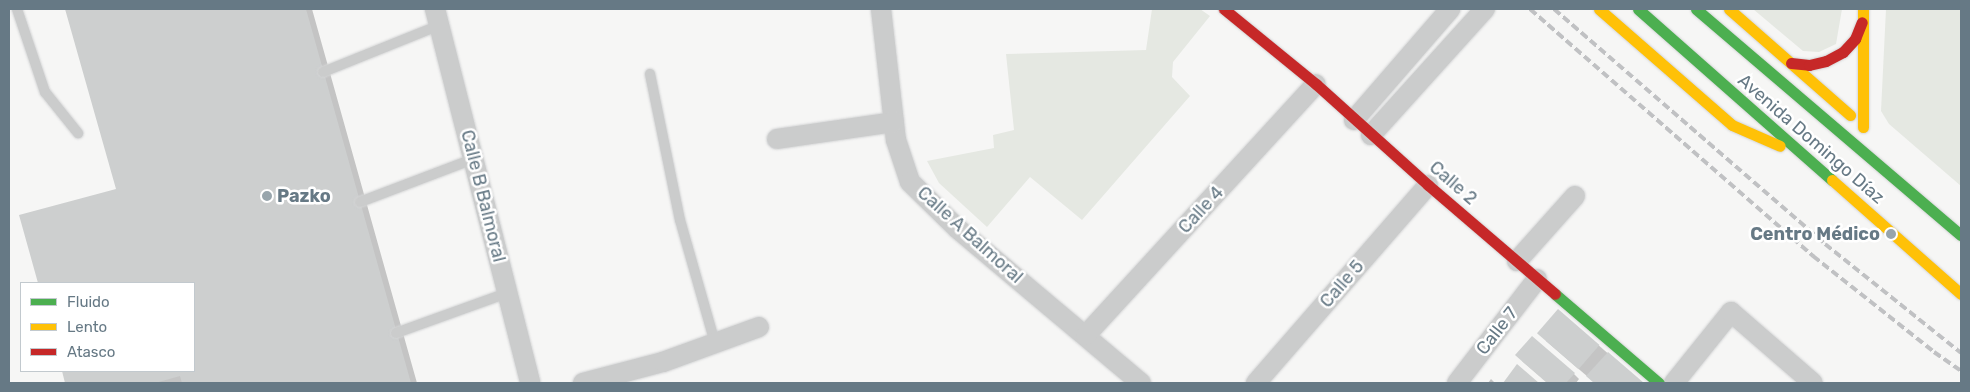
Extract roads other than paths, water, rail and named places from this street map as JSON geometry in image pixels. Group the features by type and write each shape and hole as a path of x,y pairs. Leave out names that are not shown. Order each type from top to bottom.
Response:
{"main road":[{"name":"Calle 2","path":"1224,9 1316,84 1428,185 1659,383"},
{"path":"1599,9 1732,125 1803,156"},
{"name":"Avenida Domingo Díaz","path":"1638,9 1961,294"},
{"name":"Avenida Domingo Díaz","path":"1696,9 1961,234"},
{"path":"1729,9 1866,130 1863,9"},
{"path":"1791,63 1809,65 1826,61 1842,52 1854,38 1862,22"}],"street":[{"name":"Calle A Balmoral","path":"880,9 896,140 910,182 958,229 1141,383"},
{"path":"1354,120 1450,9"},
{"path":"1371,135 1485,9"},
{"name":"Calle B Balmoral","path":"438,17 529,383"},
{"name":"Calle 4","path":"1086,335 1316,84"},
{"path":"777,139 894,122"},
{"name":"Calle 5","path":"1256,383 1428,185"},
{"path":"1517,262 1574,196"},
{"name":"Calle 7","path":"1457,383 1538,279"},
{"path":"1674,383 1731,312 1813,383"},
{"path":"582,383 629,373 759,327"}],"lane":[{"path":"17,9 46,92 78,133"},
{"path":"323,72 438,17"},
{"path":"650,74 680,220 715,343"},
{"path":"360,202 474,159"},
{"path":"396,333 507,292"}],"railway":[{"path":"1530,9 1813,256 1934,352 1961,371"},
{"path":"1554,9 1825,244 1961,353"}],"place":[{"name":"Pazko","path":"267,196"},
{"name":"Centro Médico","path":"1891,234"}]}
